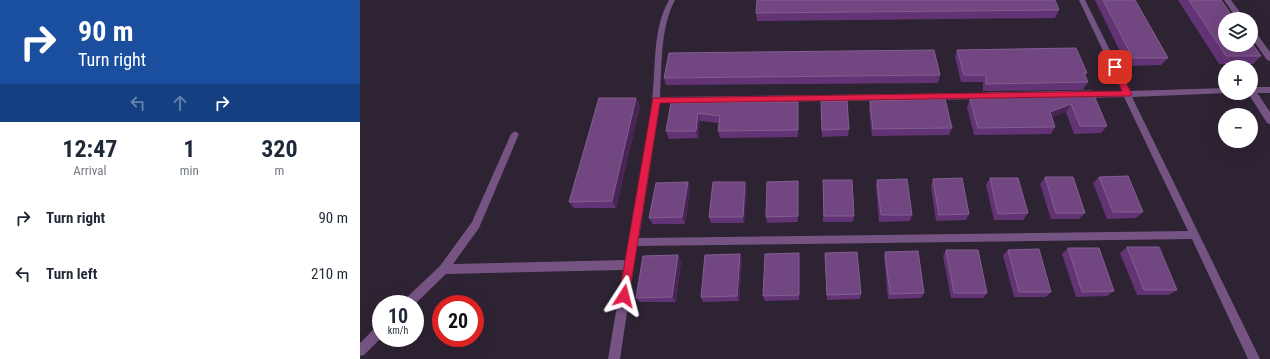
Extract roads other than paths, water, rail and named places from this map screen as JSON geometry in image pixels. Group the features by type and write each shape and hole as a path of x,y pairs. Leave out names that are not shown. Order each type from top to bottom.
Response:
{"street":[{"path":"1257,100 1270,120"}],"lane":[{"path":"614,359 656,100 659,59 667,9 672,0"},
{"path":"1082,0 1254,359"},
{"path":"1228,0 1236,12"},
{"path":"1258,42 1270,58"},
{"path":"1258,90 1270,90"},
{"path":"1072,95 1218,91"},
{"path":"656,100 1008,96"},
{"path":"417,295 444,269 476,225 515,134"},
{"path":"633,242 1194,235"},
{"path":"444,269 629,265"},
{"path":"360,351 372,339"}]}
